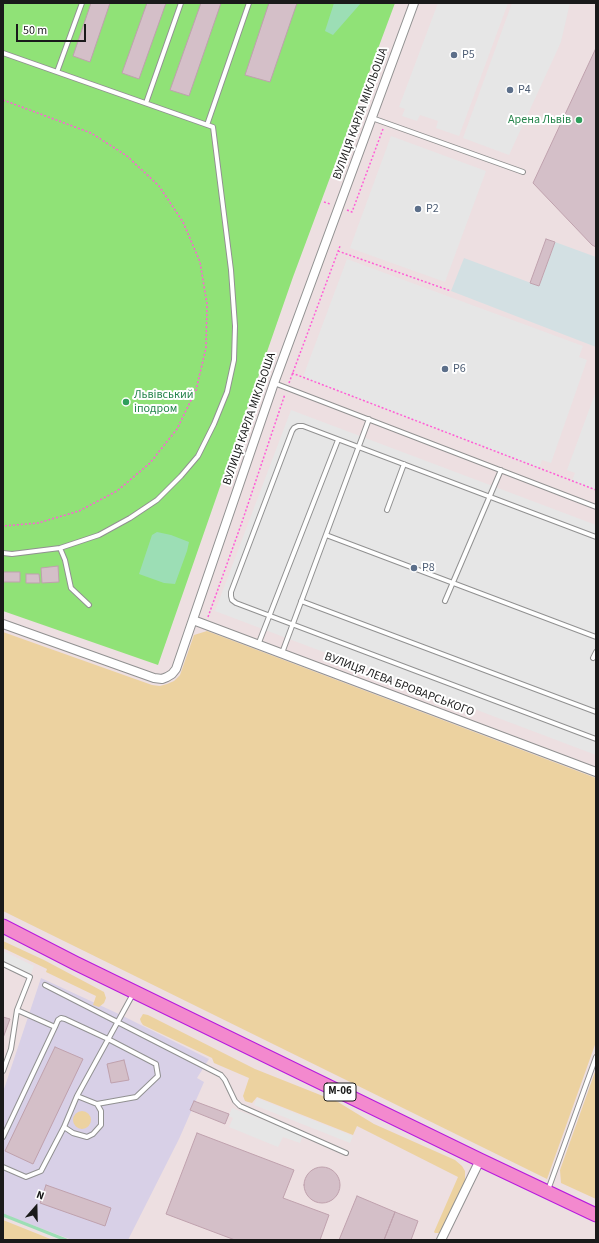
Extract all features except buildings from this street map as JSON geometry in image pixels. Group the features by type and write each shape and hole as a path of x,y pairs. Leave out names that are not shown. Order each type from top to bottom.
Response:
{"highway":[{"name":"М-06","path":"3,926 134,992 596,1215"}],"street":[{"name":"ВУЛИЦЯ КАРЛА МІКЛЬОША","path":"3,624 154,678 162,679 172,674 176,669 274,383 414,3"},
{"name":"ВУЛИЦЯ ЛЕВА БРОВАРСЬКОГО","path":"193,620 596,772"},
{"path":"441,1240 480,1160"}],"lane":[{"path":"57,72 82,3"},
{"path":"146,103 181,3"},
{"path":"207,125 249,3"},
{"path":"3,53 213,127 231,270 235,319 234,360 227,392 214,424 198,456 181,476 157,500 130,518 99,535 60,548 12,554 3,553"},
{"path":"372,118 523,172"},
{"path":"274,383 596,507"},
{"path":"282,653 369,419"},
{"path":"596,537 303,426 298,426 292,431 231,592 232,600 236,603 596,739"},
{"path":"258,645 338,440"},
{"path":"387,510 404,464"},
{"path":"445,601 501,470"},
{"path":"326,534 596,637"},
{"path":"60,548 65,560 71,588 90,605"},
{"path":"301,601 596,712"},
{"path":"593,658 596,652"},
{"path":"3,964 30,977 17,1010 11,1049 3,1071"},
{"path":"45,985 221,1075 235,1101 240,1106 346,1153"},
{"path":"3,1167 26,1178 41,1171 64,1127 77,1096 134,992"},
{"path":"17,1010 55,1027"},
{"path":"3,1137 58,1020 61,1018 108,1039 156,1064 158,1076 136,1097 97,1104 77,1096"},
{"path":"547,1192 596,1057"},
{"path":"64,1127 81,1136 87,1137 94,1134 102,1125 101,1111 97,1104"}],"path":[{"path":"3,100 91,134 128,156 159,186 183,222 200,262 207,304 206,348 196,390 177,429 150,463 118,490 79,511 38,523 3,526"},
{"path":"352,212 383,129"},
{"path":"205,624 242,522 287,387 340,246"},
{"path":"338,251 451,291"},
{"path":"292,374 596,490"}],"shaded area":[{"path":"334,3 361,3 333,35 325,31"},
{"name":"P5","path":"438,3 508,3 459,136 436,128 438,121 420,115 417,121 402,116 405,109 399,107"},
{"name":"P4","path":"512,3 570,3 561,42 509,155 463,138"},
{"name":"P2","path":"391,136 486,171 445,282 350,248"},
{"path":"555,242 596,257 596,347 451,291 464,258 539,286"},
{"name":"P6","path":"347,259 583,346 579,357 587,360 551,463 542,460 539,468 303,377"},
{"path":"596,391 596,490 572,481 575,473 567,470"},
{"name":"P8","path":"291,410 596,525 596,755 215,611"},
{"path":"157,532 171,535 189,542 175,584 164,583 139,574 152,535"},
{"path":"207,631 596,778 596,1042 547,1179 3,911 3,632 152,685 160,686 174,681 180,675 194,635"},
{"path":"3,941 44,960 104,992 106,998 104,1003 99,1007 93,1005 96,996 46,972 47,969 3,948"},
{"path":"3,951 34,966 31,974 3,961"},
{"path":"41,978 121,1015 209,1059 197,1078 204,1082 179,1139 128,1240 72,1240 3,1214 3,1092"},
{"path":"143,1014 148,1015 255,1069 338,1102 374,1124 455,1160 465,1171 465,1182 442,1231 440,1233 434,1232 458,1177 357,1126 353,1135 257,1097 252,1103 245,1101 243,1096 249,1078 214,1063 212,1058 143,1025 140,1019"},
{"path":"596,1069 596,1199 561,1183 560,1170"},
{"path":"257,1098 353,1136 350,1143 254,1105"},
{"path":"232,1108 303,1135 300,1143 283,1137 278,1147 229,1127 233,1118 229,1116"},
{"path":"82,1111 88,1114 91,1120 88,1126 82,1129 76,1126 73,1120 76,1114"},
{"path":"3,1220 53,1240 3,1240"}],"green space":[{"name":"Львівський іподром","path":"3,3 395,3 293,277 158,665 3,611"}],"waterway":[{"path":"3,1215 66,1240"}],"place":[{"name":"P5","path":"454,55"},
{"name":"P4","path":"510,90"},
{"name":"Арена Львів","path":"579,120"},
{"name":"P2","path":"418,209"},
{"name":"P6","path":"445,369"},
{"name":"Львівський іподром","path":"126,402"},
{"name":"P8","path":"414,568"}]}
